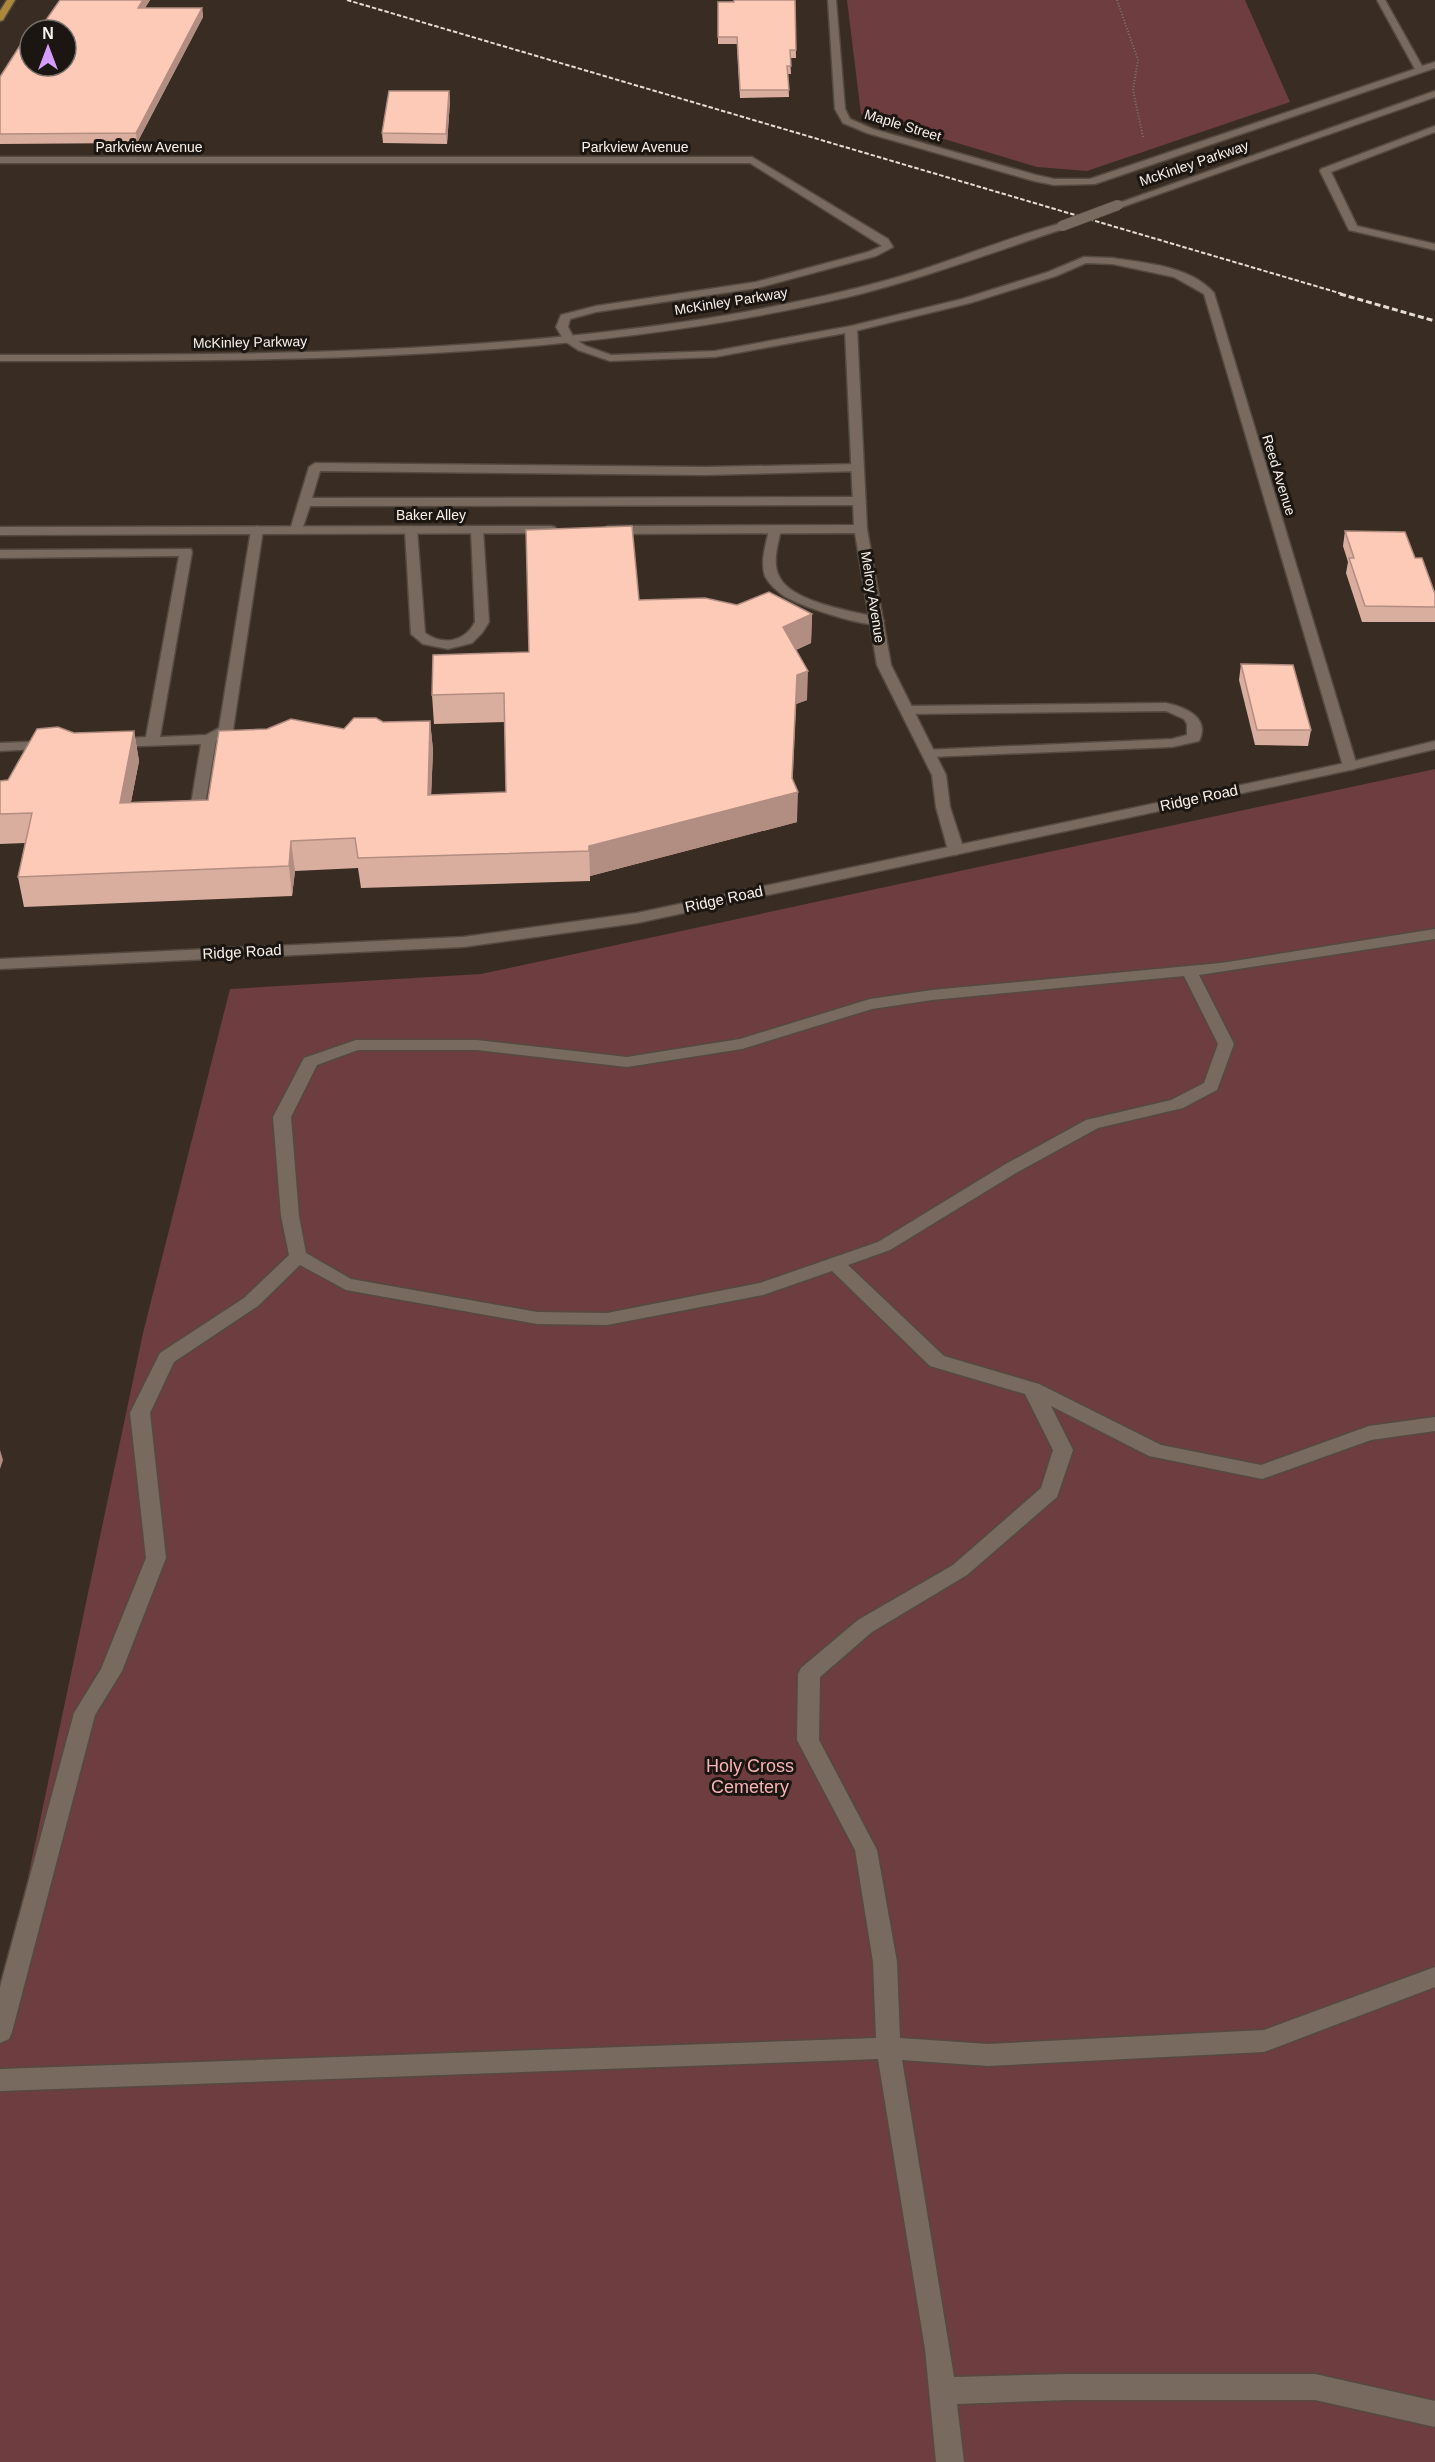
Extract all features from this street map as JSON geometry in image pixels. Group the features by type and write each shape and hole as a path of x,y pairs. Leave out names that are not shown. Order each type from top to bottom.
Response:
{"main road":[{"path":"0,18 11,0"}],"street":[{"name":"Maple Street","path":"832,0 840,109 846,121 870,131 1034,178 1071,183 1091,182 1435,65"},
{"path":"1381,0 1420,70"},
{"name":"McKinley Parkway","path":"0,358 341,356 474,349 710,320 844,295 924,274 1435,94"},
{"path":"1435,129 1325,171 1353,228 1435,247"},
{"name":"Parkview Avenue","path":"0,160 752,160 884,241 888,247 827,268 758,285 596,309 565,317 562,327 569,339"},
{"name":"Reed Avenue","path":"569,339 582,348 610,358 715,354 851,329 966,301 1052,274 1084,260 1139,264 1201,284 1209,293 1350,766"},
{"name":"Melroy Avenue","path":"851,329 861,530 884,665 939,775 943,807 956,850"},
{"path":"296,530 315,466 705,471 858,468"},
{"path":"305,502 860,501"},
{"path":"94,743 209,739 226,730 257,530"},
{"path":"411,530 418,634 423,640 442,645 465,642 475,634 482,622 477,530"},
{"name":"Baker Alley","path":"0,531 560,530"},
{"path":"596,530 861,530"},
{"path":"776,530 770,556 772,577 780,587 810,604 841,614 877,621"},
{"path":"0,554 186,552 152,741"},
{"path":"908,710 1166,707 1182,711 1192,718 1196,728 1194,738 1172,743 929,753"},
{"path":"196,816 209,739"},
{"path":"0,747 70,744"},
{"name":"Ridge Road","path":"0,964 463,942 637,918 883,863 956,850 1350,766 1435,745"},
{"path":"1189,971 1226,1044 1211,1086 1177,1104 1092,1124 1010,1169 884,1246 763,1289 607,1319 549,1318 346,1284 298,1256 290,1216 282,1117 310,1062 356,1045 477,1045 627,1062 742,1044 870,1004 944,994 1189,971 1221,968 1435,934"},
{"path":"0,2032 85,1713 111,1671 156,1558 140,1413 167,1359 251,1302 298,1256"},
{"path":"835,1263 938,1361 1032,1389 1156,1451 1262,1472 1370,1433 1435,1424"},
{"path":"950,2462 938,2349 888,2048 885,1962 866,1850 808,1740 809,1674 865,1626 960,1570 1050,1492 1063,1450 1032,1389"},
{"path":"0,2080 888,2048 988,2055 1264,2041 1435,1977"},
{"path":"942,2391 1067,2387 1316,2387 1435,2414"}],"path":[{"path":"1117,0 1138,60 1133,90 1145,144 1172,154"}],"green space":[{"path":"847,0 1245,0 1290,102 1087,171 1037,167 861,114"},
{"name":"Holy Cross Cemetery","path":"1435,769 1435,2462 0,2462 0,2010 143,1333 230,989 481,974"}],"building":[{"path":"60,0 143,0 138,8 202,8 136,133 0,134 0,77 18,49 18,78 78,78 78,18 47,18"},
{"path":"734,0 795,0 796,50 790,50 791,66 787,66 789,90 740,90 737,37 718,37 718,2 734,2"},
{"path":"389,91 449,91 446,134 382,133"},
{"path":"632,526 639,600 705,598 737,605 769,592 812,614 783,627 808,671 797,675 792,778 798,792 589,846 589,851 358,858 355,838 291,841 289,866 18,877 32,813 0,814 0,781 8,780 37,729 58,727 74,733 134,731 120,803 208,800 219,731 267,729 291,719 344,729 354,718 376,718 383,722 430,721 428,795 506,792 504,693 432,695 433,655 529,652 526,530"},
{"path":"1345,531 1405,532 1415,558 1422,558 1435,594 1435,607 1365,606 1349,558 1354,558"},
{"path":"1241,664 1293,665 1311,730 1257,730"}],"railway":[{"path":"347,0 1346,295"},
{"path":"1340,294 1435,321"}]}
